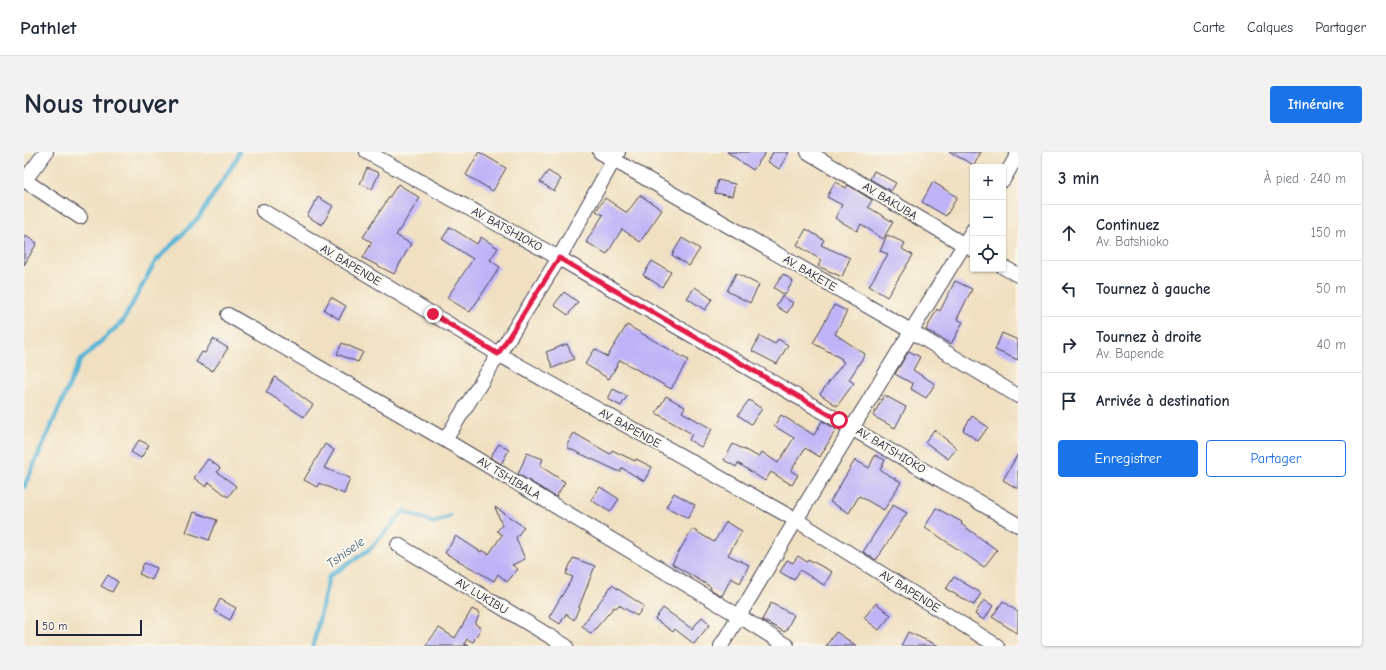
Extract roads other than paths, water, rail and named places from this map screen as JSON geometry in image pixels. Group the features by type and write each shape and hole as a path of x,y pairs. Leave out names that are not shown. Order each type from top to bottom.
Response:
{"street":[{"path":"46,152 24,180 80,217"},
{"name":"AV. BATSHIOKO","path":"367,152 559,258 853,427 1018,525"},
{"name":"AV. BAKETE","path":"600,152 615,156 1018,396"},
{"name":"AV. BAKUBA","path":"808,152 969,248"},
{"path":"1006,175 1018,154"},
{"path":"445,440 559,258 615,156"},
{"name":"AV. BAPENDE","path":"263,211 498,354 796,520 997,646"},
{"path":"721,646 911,331 969,248 972,236"},
{"path":"1006,269 1018,275"},
{"name":"AV. TSHIBALA","path":"228,315 445,440 787,646"},
{"name":"AV. LUKIBU","path":"398,545 566,646"}],"waterway":[{"path":"24,487 80,361 123,321 155,262 199,217 237,158 239,152"},
{"name":"Tshisele","path":"313,646 329,576 369,550 404,511 434,523 450,516"}]}
